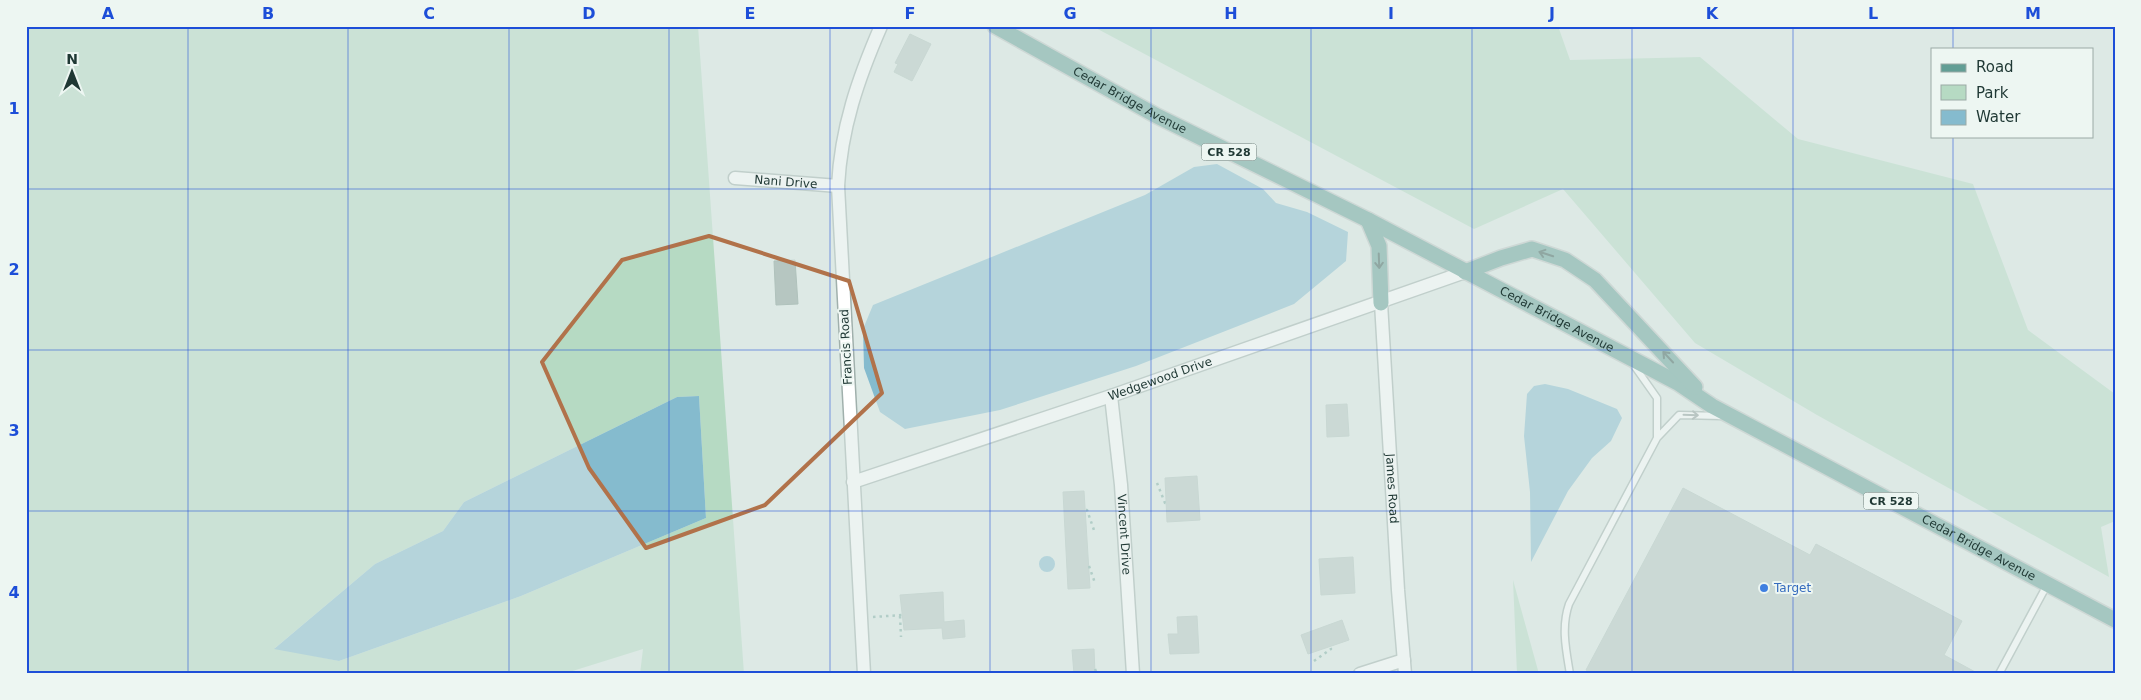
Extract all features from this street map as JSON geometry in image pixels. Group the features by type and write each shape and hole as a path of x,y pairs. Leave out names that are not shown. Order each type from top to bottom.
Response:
{"main road":[{"name":"Cedar Bridge Avenue","path":"995,26 1156,116 1368,220 1678,383 1712,406 2115,620"},
{"path":"1368,220 1379,246 1381,303"},
{"path":"1465,272 1501,258 1532,249 1565,260 1595,280 1712,406"}],"street":[{"name":"Francis Road","path":"864,674 838,186 839,158 846,122 865,63 881,26"},
{"name":"Nani Drive","path":"735,178 838,186"},
{"name":"Wedgewood Drive","path":"853,482 1111,396 1465,272"},
{"name":"James Road","path":"1381,303 1398,590 1405,674"},
{"name":"Vincent Drive","path":"1111,396 1121,485 1133,674"},
{"path":"1360,674 1404,660"}],"lane":[{"path":"1627,356 1657,398 1657,438"},
{"path":"1570,674 1565,646 1564,617 1569,604 1657,438 1678,415 1735,417"},
{"path":"2000,674 2047,585"}],"path":[{"path":"1157,483 1164,503 1166,503"},
{"path":"1086,510 1094,533"},
{"path":"1089,566 1095,584"},
{"path":"861,618 901,616 901,637"},
{"path":"1314,661 1331,649 1330,647"},
{"path":"1095,669 1097,674"}],"highlighted area":[{"path":"709,236 849,281 882,393 765,505 646,548 589,468 542,362 622,260"}],"green space":[{"path":"26,26 698,26 744,674 640,674 643,649 563,674 26,674","holes":["699,396 706,518 521,596 339,661 275,648 375,564 443,531 464,502 677,397"]},
{"path":"1092,26 1558,26 1570,60 1700,57 1798,139 1973,184 2028,330 2115,394 2115,521 2101,527 2109,577 1817,415 1695,343 1563,189 1474,229"},
{"path":"1513,580 1539,674 1517,674"}],"water":[{"path":"1217,164 1263,189 1276,203 1307,212 1348,232 1346,261 1294,304 1136,366 1000,410 905,429 880,412 864,368 863,329 873,305 1145,195 1194,167"},
{"path":"1545,384 1568,389 1617,409 1622,418 1611,441 1592,458 1568,491 1531,562 1530,492 1524,436 1527,394 1534,386"},
{"path":"699,396 706,518 521,596 339,661 274,649 375,564 443,531 464,502 677,397"},
{"path":"1044,556 1050,556 1055,561 1053,570 1044,572 1039,567 1039,561"}],"building":[{"path":"910,34 931,44 912,81 894,72 898,64 895,63"},
{"path":"795,260 798,304 776,305 774,261"},
{"path":"1347,404 1349,436 1327,437 1326,405"},
{"path":"1197,476 1200,520 1167,522 1165,478"},
{"name":"Target","path":"1683,488 1810,555 1816,544 1962,621 1944,655 1979,674 1593,674 1586,670"},
{"path":"1084,491 1090,588 1068,589 1063,492"},
{"path":"1353,557 1355,593 1321,595 1319,559"},
{"path":"943,592 944,622 964,620 965,637 943,639 942,628 904,630 900,595"},
{"path":"1197,616 1199,653 1170,654 1168,634 1178,634 1177,617"},
{"path":"1342,620 1349,640 1308,654 1301,635"},
{"path":"1094,649 1095,674 1074,674 1072,650"}],"place":[{"name":"Target","path":"1764,588"}]}
